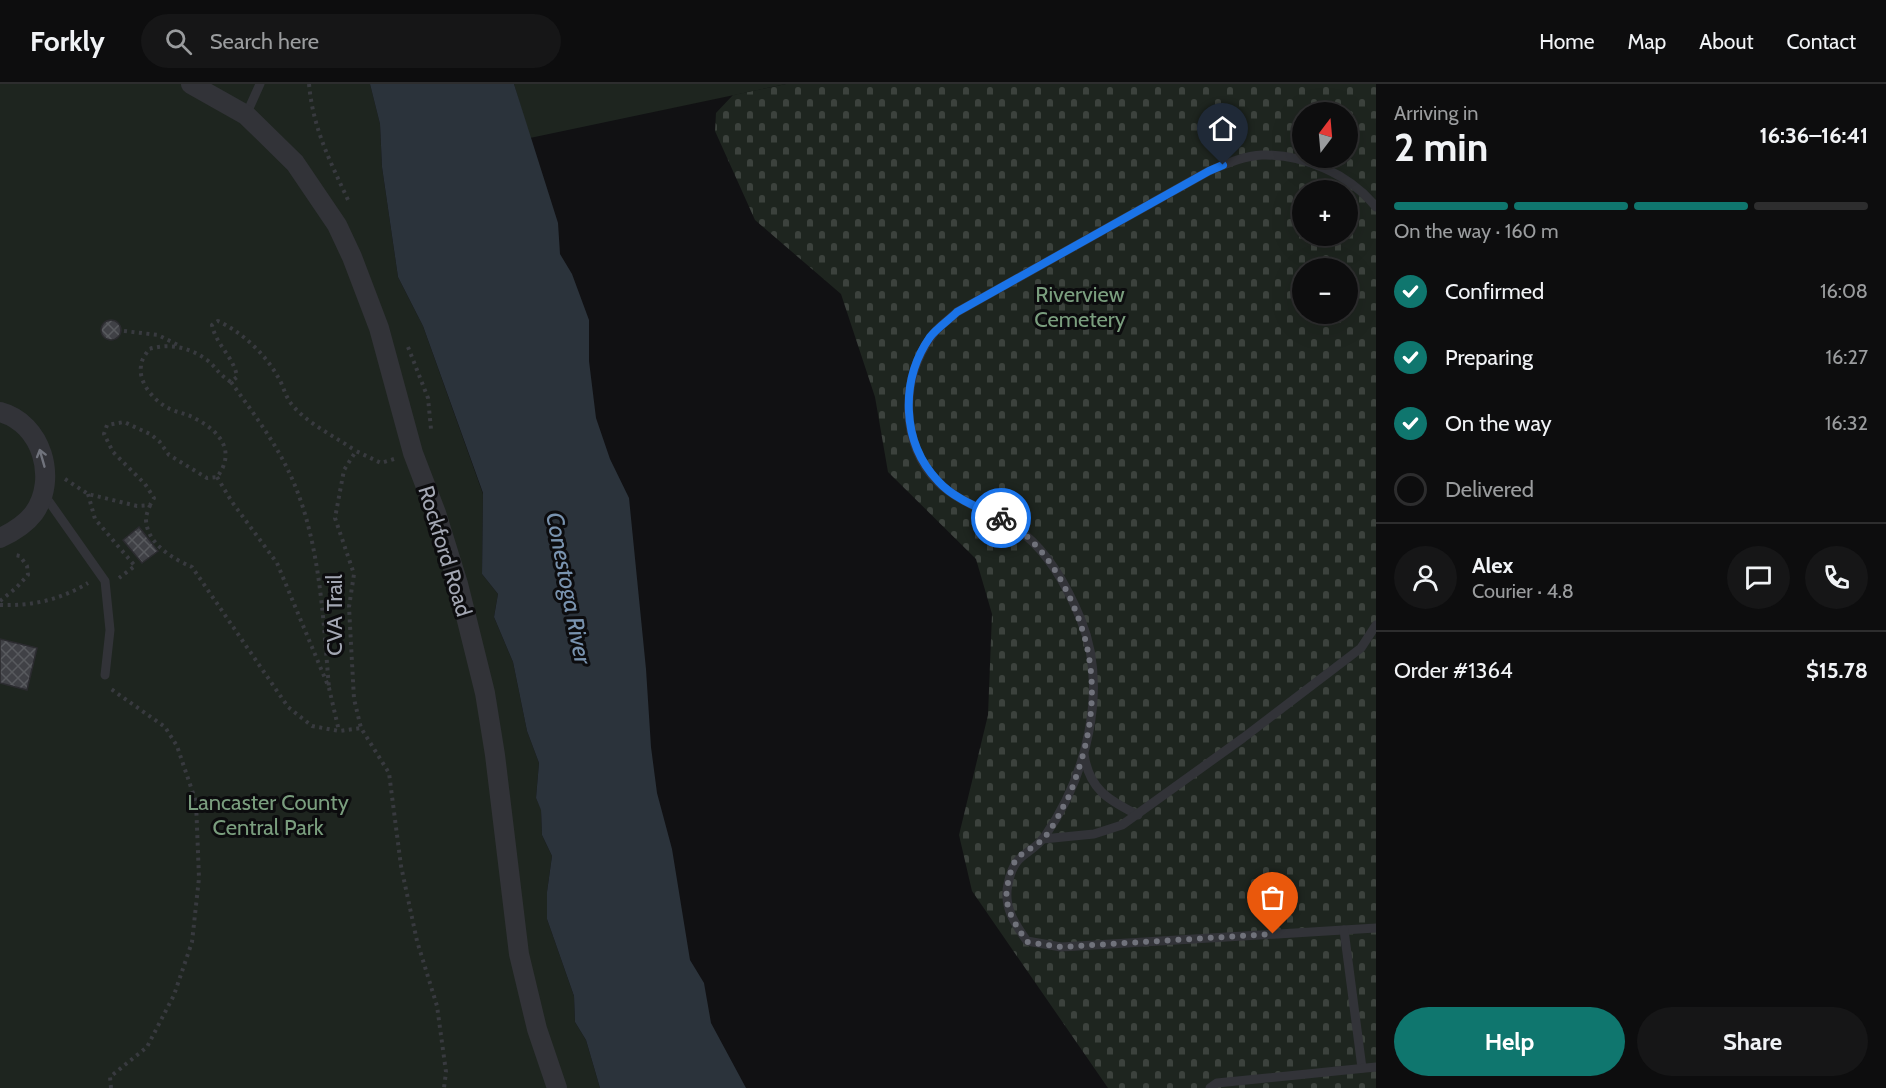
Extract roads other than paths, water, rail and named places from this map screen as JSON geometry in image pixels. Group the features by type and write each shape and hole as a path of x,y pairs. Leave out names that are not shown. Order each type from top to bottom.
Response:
{"street":[{"name":"Rockford Road","path":"191,84 246,116 295,163 338,225 379,328 413,453 436,513 458,584 485,693 495,755 519,954 537,1029 557,1088"},
{"path":"0,412 23,425 36,441 44,460 46,477 44,493 34,513 19,529 0,538"}],"lane":[{"path":"246,116 260,84"},
{"path":"1376,207 1363,191 1330,170 1296,159 1263,155 1238,159 1209,171 957,312 932,335 920,354 912,376 908,406 910,427 926,466 938,482 957,496 1005,520 1024,534 1059,575 1082,623 1092,673 1089,731 1084,751 1065,806 1043,838 1016,860 1007,886 1010,916 1027,942 1061,947 1376,928"},
{"path":"44,493 105,581 110,630 105,675"},
{"path":"1043,838 1094,834 1122,825 1243,738 1361,648 1376,625"},
{"path":"1084,751 1086,770 1098,790 1114,803 1138,814"},
{"path":"1344,930 1362,1068"},
{"path":"1210,1088 1217,1083 1376,1067"}],"water":[{"name":"Conestoga River","path":"370,84 514,84 558,223 560,254 572,274 589,320 589,361 596,418 610,459 629,498 657,793 672,849 690,960 704,983 711,1023 746,1088 600,1088 586,1040 575,1022 574,996 547,919 547,892 552,856 542,835 541,810 536,798 539,763 527,731 513,662 494,617 498,594 482,574 483,493 423,326 398,277 382,167 380,124"}],"park label":[{"name":"Riverview Cemetery","path":"1080,306"},
{"name":"Lancaster County Central Park","path":"268,814"}]}
